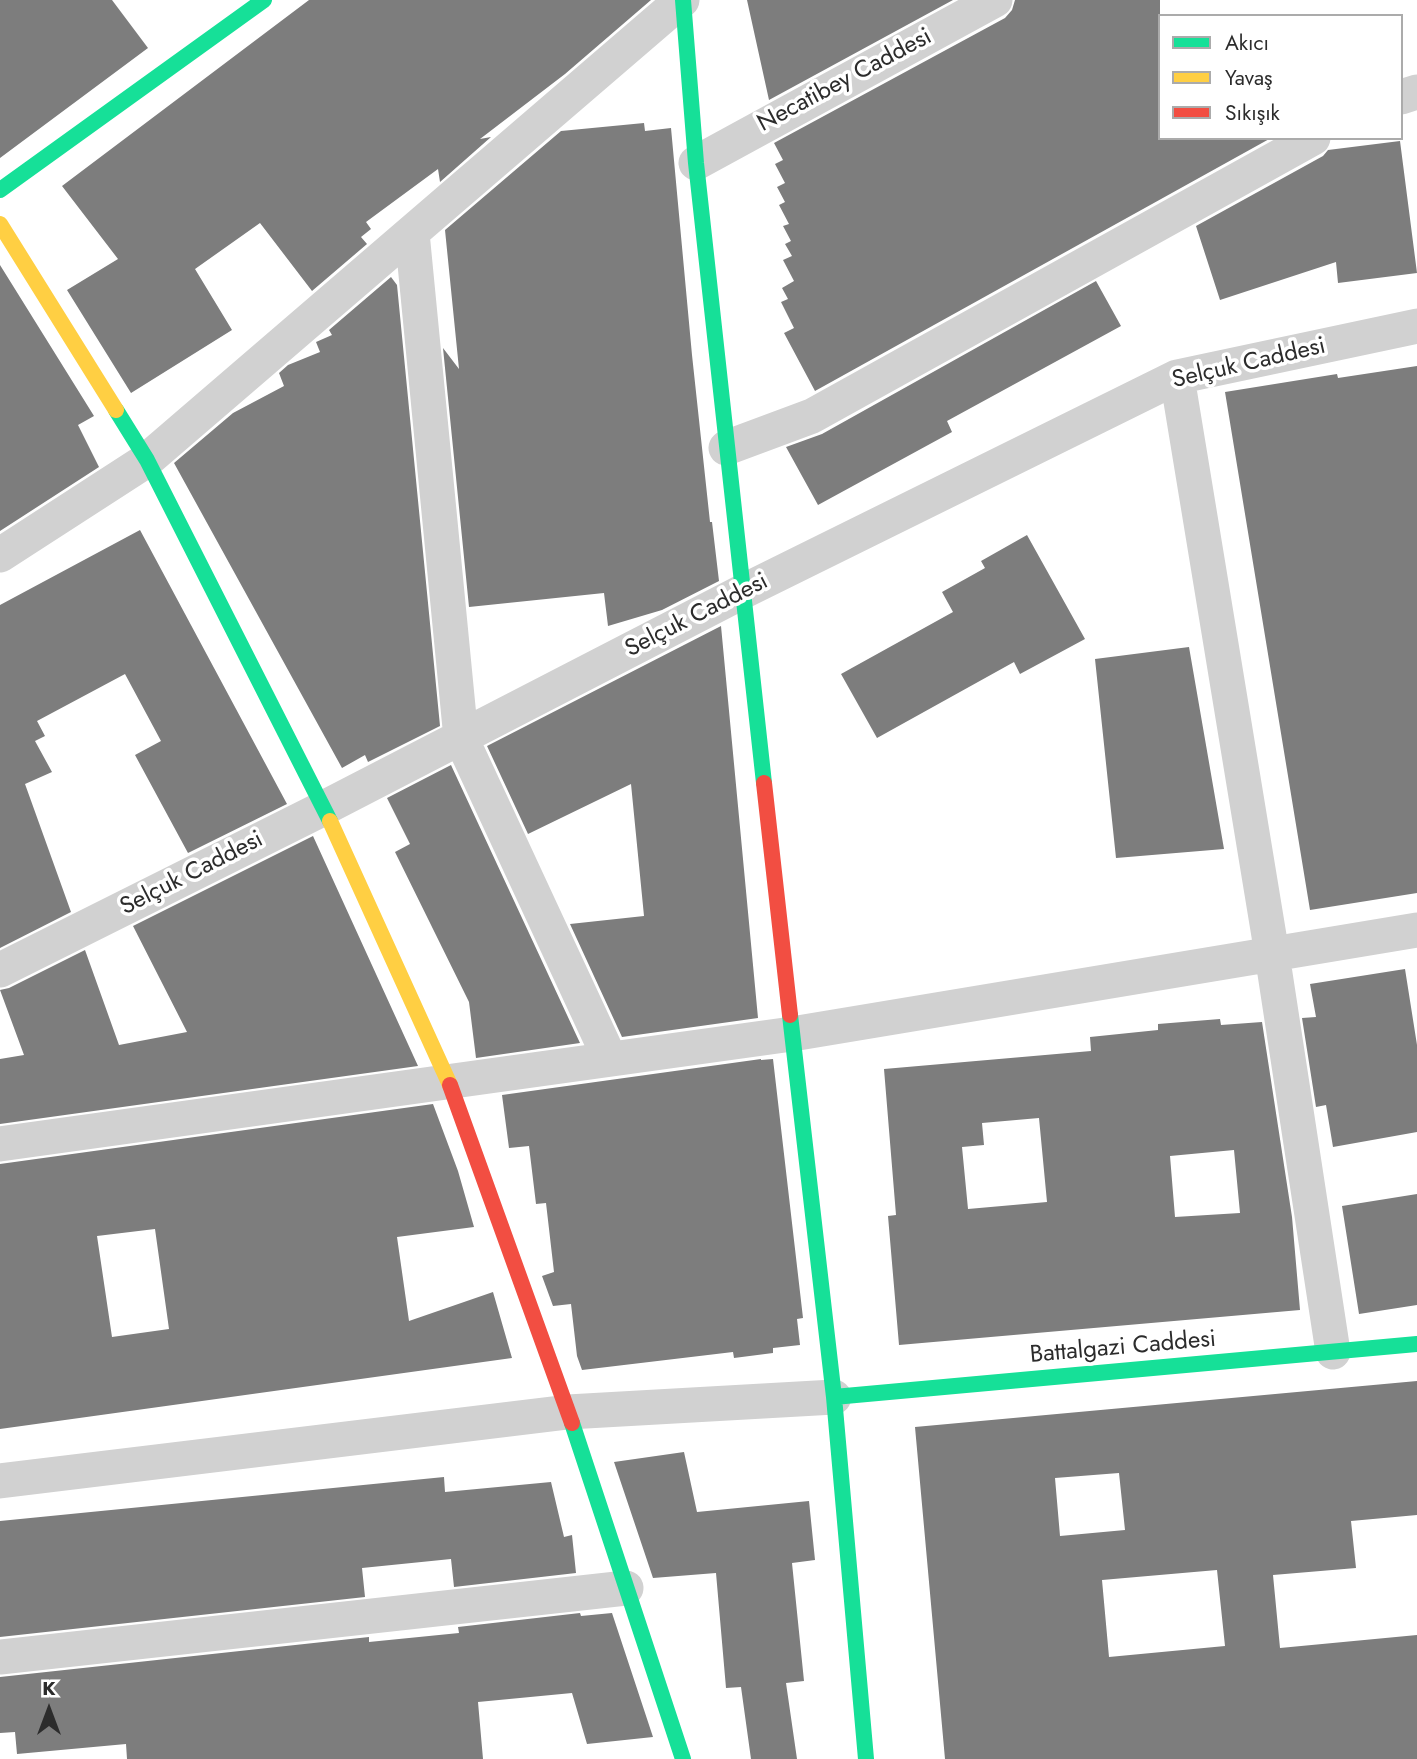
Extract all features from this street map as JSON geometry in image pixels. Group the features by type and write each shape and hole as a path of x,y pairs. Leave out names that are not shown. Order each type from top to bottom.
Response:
{"street":[{"path":"0,190 264,0"},
{"path":"682,0 726,448 834,1397 866,1759"},
{"path":"0,555 147,460 682,0"},
{"name":"Necatibey Caddesi","path":"696,163 995,0"},
{"path":"726,448 812,416 1309,140"},
{"path":"0,224 147,460 324,808 449,1082 568,1412 683,1759"},
{"path":"412,233 461,738 610,1059"},
{"name":"Selçuk Caddesi","path":"0,970 324,808 742,592 1177,377 1417,326"},
{"path":"1177,377 1272,954 1333,1352"},
{"path":"0,1144 792,1034 1417,930"},
{"name":"Battalgazi Caddesi","path":"834,1397 1417,1344"},
{"path":"0,1480 568,1412 834,1397"},
{"path":"0,1657 626,1588"}],"building":[{"path":"0,0 112,0 148,48 0,158"},
{"path":"309,0 651,0 565,74 480,139 491,137 440,182 438,169 366,222 371,229 361,237 367,244 312,291 260,223 195,269 232,330 131,393 67,290 118,259 62,186"},
{"path":"747,0 953,0 769,100"},
{"path":"1015,0 1160,0 1158,140 1267,140 815,391 784,333 794,328 781,302 788,299 782,288 794,281 783,260 792,256 785,244 791,241 783,226 789,224 779,205 785,202 777,187 785,183 775,164 783,160 774,143 1005,18 1012,10"},
{"path":"644,123 645,131 671,128 692,355 719,581 662,610 608,626 604,593 469,607 443,348 459,369 445,230 561,131"},
{"path":"1400,141 1417,273 1338,283 1336,262 1220,300 1196,226 1323,156 1328,150"},
{"path":"0,265 94,416 78,425 99,467 0,531"},
{"path":"391,277 397,285 440,726 368,762 365,755 342,768 174,463 233,413 284,386 279,373 288,365 320,352 316,342 332,335 329,330"},
{"path":"1096,281 1121,326 947,421 952,432 818,505 786,447 822,434"},
{"path":"1417,366 1417,893 1310,910 1225,392 1337,374 1338,378"},
{"path":"140,530 287,804 188,853 135,755 161,741 125,674 37,721 45,736 35,741 52,772 25,784 71,912 0,948 0,605"},
{"path":"1027,535 1085,639 1020,674 1014,662 877,738 841,674 953,612 942,592 985,568 981,561"},
{"path":"721,626 758,1018 622,1037 570,924 644,916 631,784 528,834 487,746"},
{"path":"1189,647 1224,849 1116,858 1095,659"},
{"path":"451,765 580,1043 476,1058 469,1002 395,852 410,844 387,798"},
{"path":"313,836 418,1066 0,1124 0,1059 24,1055 0,990 85,950 119,1045 187,1032 133,926"},
{"path":"1405,969 1417,1045 1417,1132 1333,1147 1326,1105 1316,1107 1302,1018 1316,1017 1310,984"},
{"path":"1220,1019 1221,1025 1262,1022 1292,1217 1300,1310 899,1345 888,1216 896,1215 884,1069 1091,1051 1090,1037 1158,1030 1158,1024","holes":["1039,1118 1047,1202 968,1209 962,1147 984,1145 982,1123","1234,1150 1240,1213 1175,1217 1170,1156"]},
{"path":"773,1059 803,1318 797,1319 800,1345 773,1348 773,1353 734,1358 733,1352 582,1370 577,1356 571,1304 553,1306 542,1276 554,1272 546,1203 536,1204 529,1146 509,1148 502,1095"},
{"path":"433,1104 458,1171 474,1227 397,1237 409,1321 493,1292 512,1358 0,1429 0,1164","holes":["155,1229 169,1329 112,1337 97,1236"]},
{"path":"1417,1194 1417,1305 1359,1314 1342,1206"},
{"path":"1417,1381 1417,1515 1351,1521 1356,1568 1273,1575 1280,1648 1417,1635 1417,1759 945,1759 915,1427","holes":["1119,1473 1125,1530 1060,1536 1055,1478","1217,1570 1225,1646 1109,1657 1102,1580"]},
{"path":"684,1452 697,1512 809,1501 815,1560 792,1563 804,1681 786,1683 797,1759 751,1759 741,1687 726,1688 716,1573 653,1578 614,1462"},
{"path":"444,1477 445,1492 551,1482 564,1537 572,1535 576,1573 454,1587 451,1559 362,1568 365,1597 0,1637 0,1521"},
{"path":"580,1613 581,1616 612,1613 653,1737 587,1744 572,1693 478,1702 483,1759 127,1759 126,1744 17,1754 15,1732 0,1733 0,1677 369,1637 369,1642 459,1633 458,1627"}],"traffic: fast":[{"path":"0,190 264,0"},
{"path":"683,0 696,163 764,783"},
{"path":"116,410 147,460 330,821"},
{"path":"790,1015 834,1397 866,1759"},
{"path":"834,1397 1417,1344"},
{"path":"572,1423 683,1759"}],"traffic: slow":[{"path":"0,224 116,410"},
{"path":"330,821 450,1085"}],"traffic: jam":[{"path":"764,783 790,1015"},
{"path":"450,1085 572,1423"}]}
